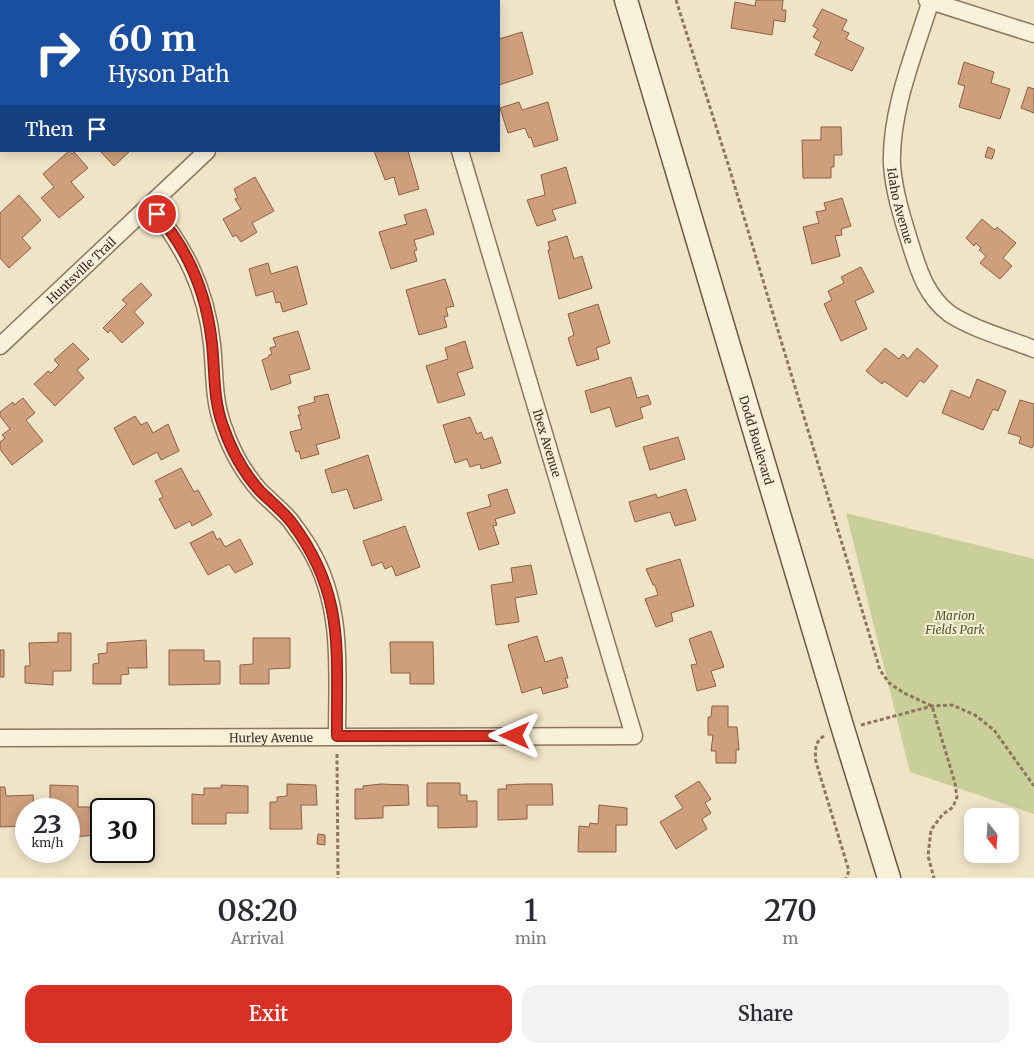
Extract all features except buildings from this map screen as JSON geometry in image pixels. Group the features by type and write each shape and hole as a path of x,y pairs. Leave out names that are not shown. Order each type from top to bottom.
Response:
{"main road":[{"name":"Dodd Boulevard","path":"626,0 889,878"}],"street":[{"path":"930,0 1034,34"},
{"name":"Idaho Avenue","path":"930,0 901,96 893,138 894,181 910,243 921,277 930,293 942,307 966,323 1034,348"},
{"name":"Huntsville Trail","path":"0,346 206,152"},
{"name":"Ibex Avenue","path":"460,152 634,736"},
{"path":"150,206 177,240 197,279 204,300 212,346 217,405 229,442 248,476 288,518 304,540 318,564 327,588 336,629 337,736"},
{"name":"Hurley Avenue","path":"0,738 634,736"}],"path":[{"path":"676,0 728,164 880,670 889,683 904,693 932,706 955,783 956,797 953,807 942,815 931,830 928,856 934,878"},
{"path":"846,878 849,871 816,762 815,748 821,737 843,729 932,706 952,705 976,715 994,730 1034,786"},
{"path":"337,736 338,878"}],"green space":[{"name":"Marion Fields Park","path":"846,513 1034,559 1034,814 910,772"}],"route":[{"path":"157,214 177,240 188,259 204,300 212,346 217,405 229,442 248,476 288,518 306,543 321,571 327,588 336,629 337,736 515,736"}]}
